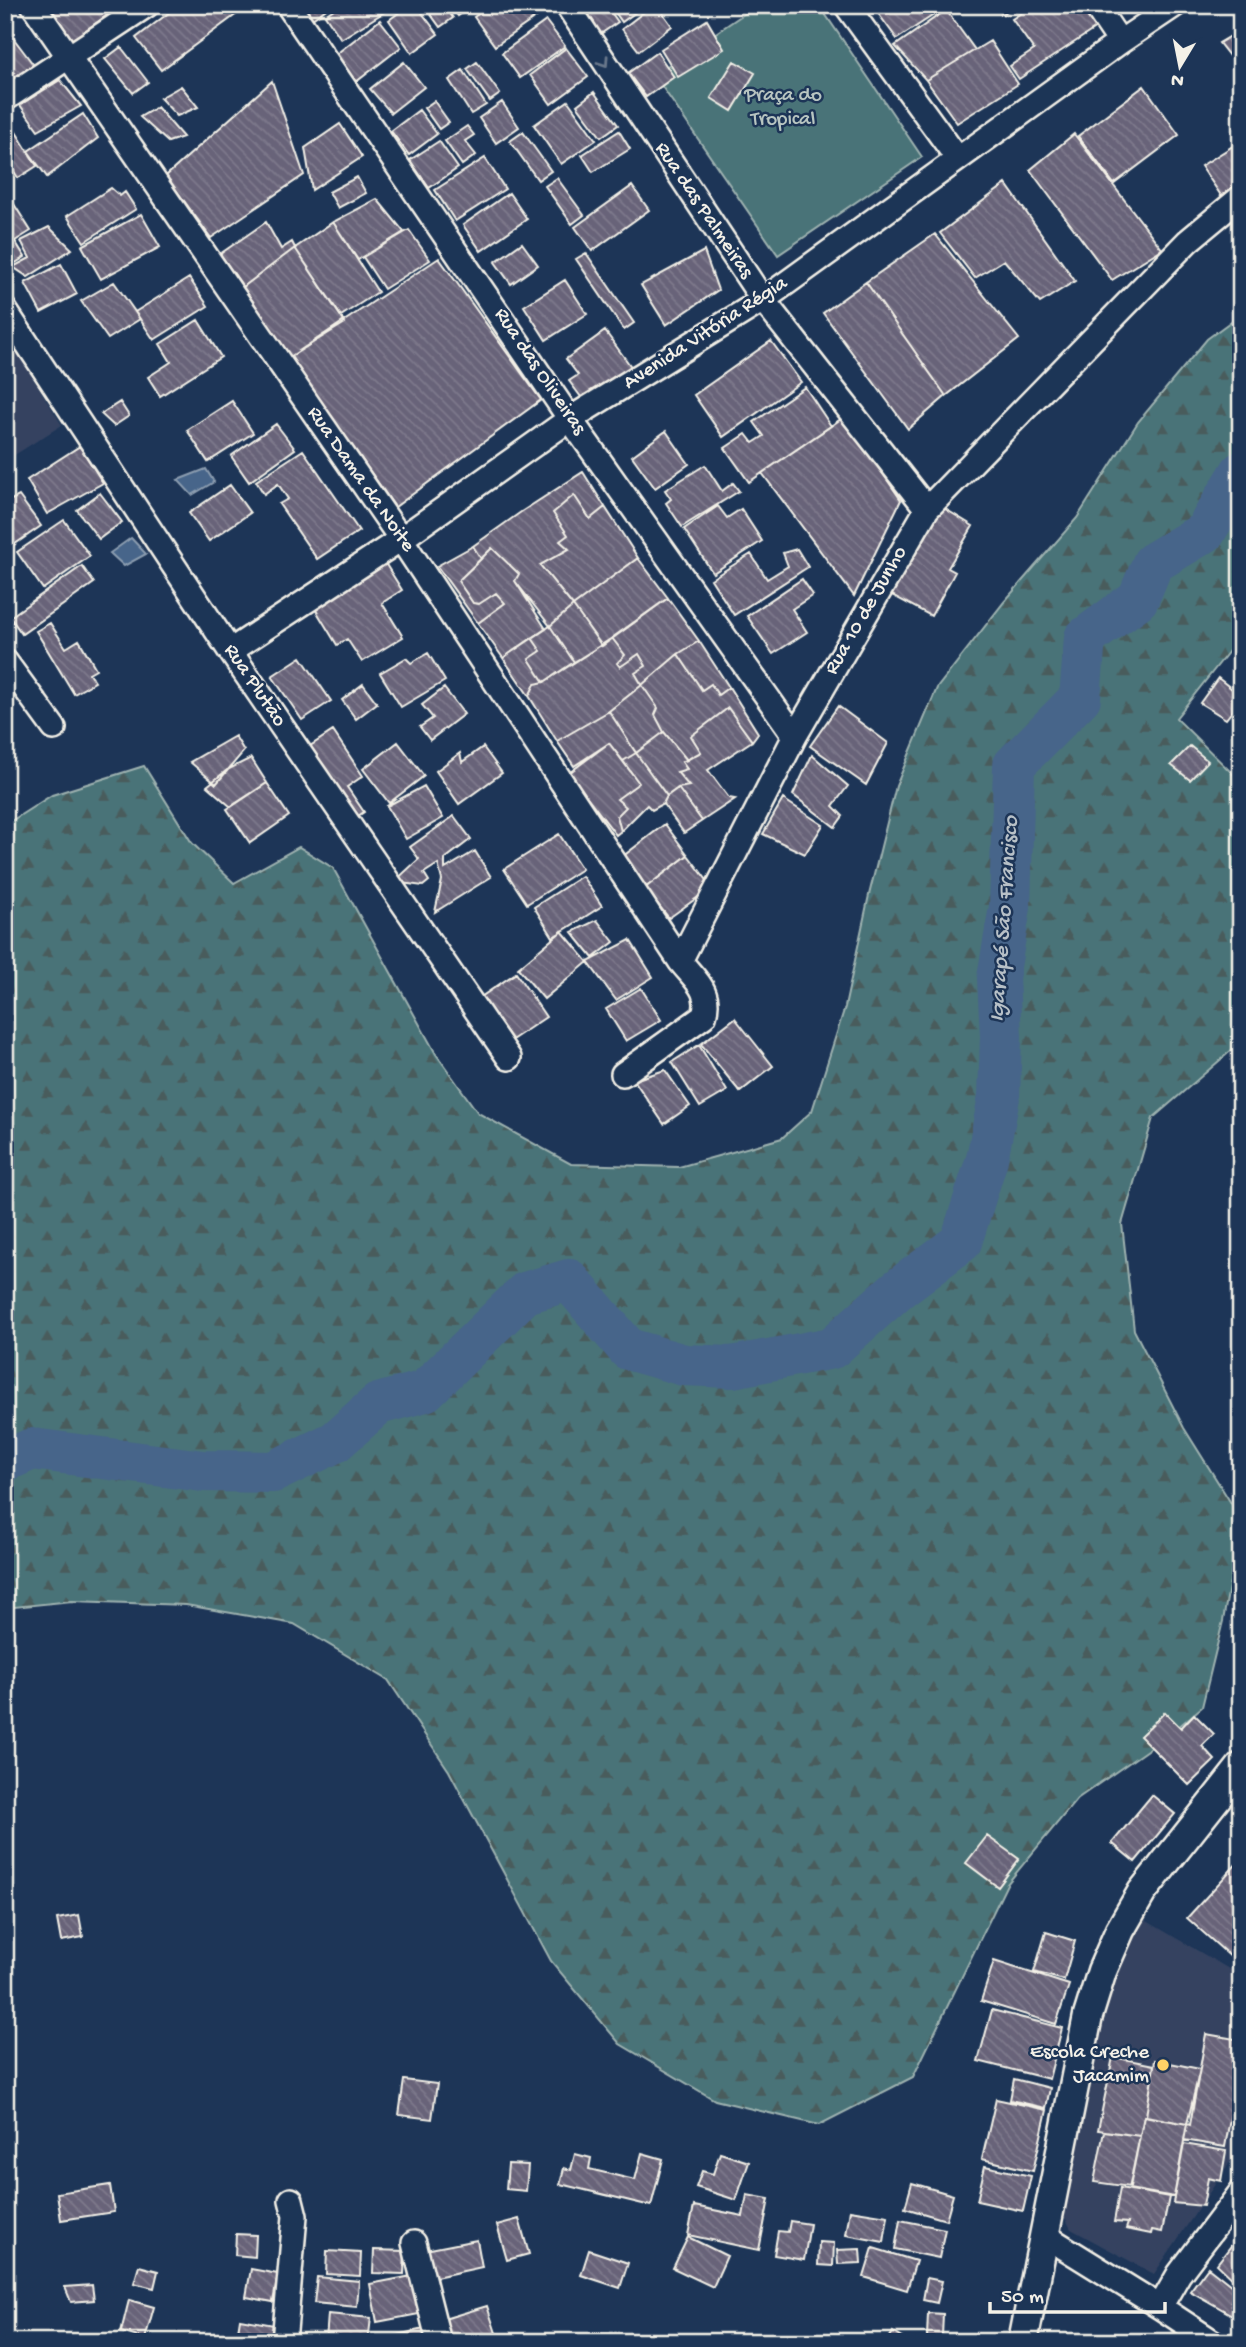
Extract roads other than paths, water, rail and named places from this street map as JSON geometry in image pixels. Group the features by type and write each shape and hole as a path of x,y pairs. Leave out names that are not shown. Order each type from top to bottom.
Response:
{"street":[{"name":"Rua Dama da Noite","path":"33,5 401,539 680,961"},
{"path":"5,99 146,5"},
{"name":"Rua das Oliveiras","path":"288,5 570,419 795,736"},
{"name":"Rua das Palmeiras","path":"566,5 763,300 927,509"},
{"path":"846,5 958,159"},
{"path":"1095,5 1120,42"},
{"name":"Avenida Vitória Régia","path":"230,651 401,539 570,419 763,300 1175,5"},
{"name":"Rua 10 de Junho","path":"680,961 795,736 927,509 1188,242 1241,197"},
{"name":"Rua Plutão","path":"5,310 230,651 509,1058"},
{"path":"5,661 54,728"},
{"path":"622,1074 704,1016 708,1004 705,992 680,961"},
{"path":"1023,2342 1088,2016 1102,1971 1120,1930 1142,1892 1241,1767"},
{"path":"1160,2306 1180,2274 1241,2192"},
{"path":"284,2342 295,2216 291,2200"},
{"path":"1044,2235 1213,2342"},
{"path":"414,2243 439,2342"}],"waterway":[{"name":"Igarapé São Francisco","path":"5,1461 32,1449 203,1471 273,1472 335,1442 378,1404 425,1391 525,1293 569,1280 628,1349 684,1365 732,1367 832,1348 897,1290 961,1242 987,1159 999,1097 1001,1036 998,978 1010,907 1014,765 1080,698 1085,638 1138,599 1153,563 1205,532 1241,472"}],"place":[{"name":"Escola Creche Jacamim","path":"1163,2065"}],"park label":[{"name":"Praça do Tropical","path":"783,108"}]}
